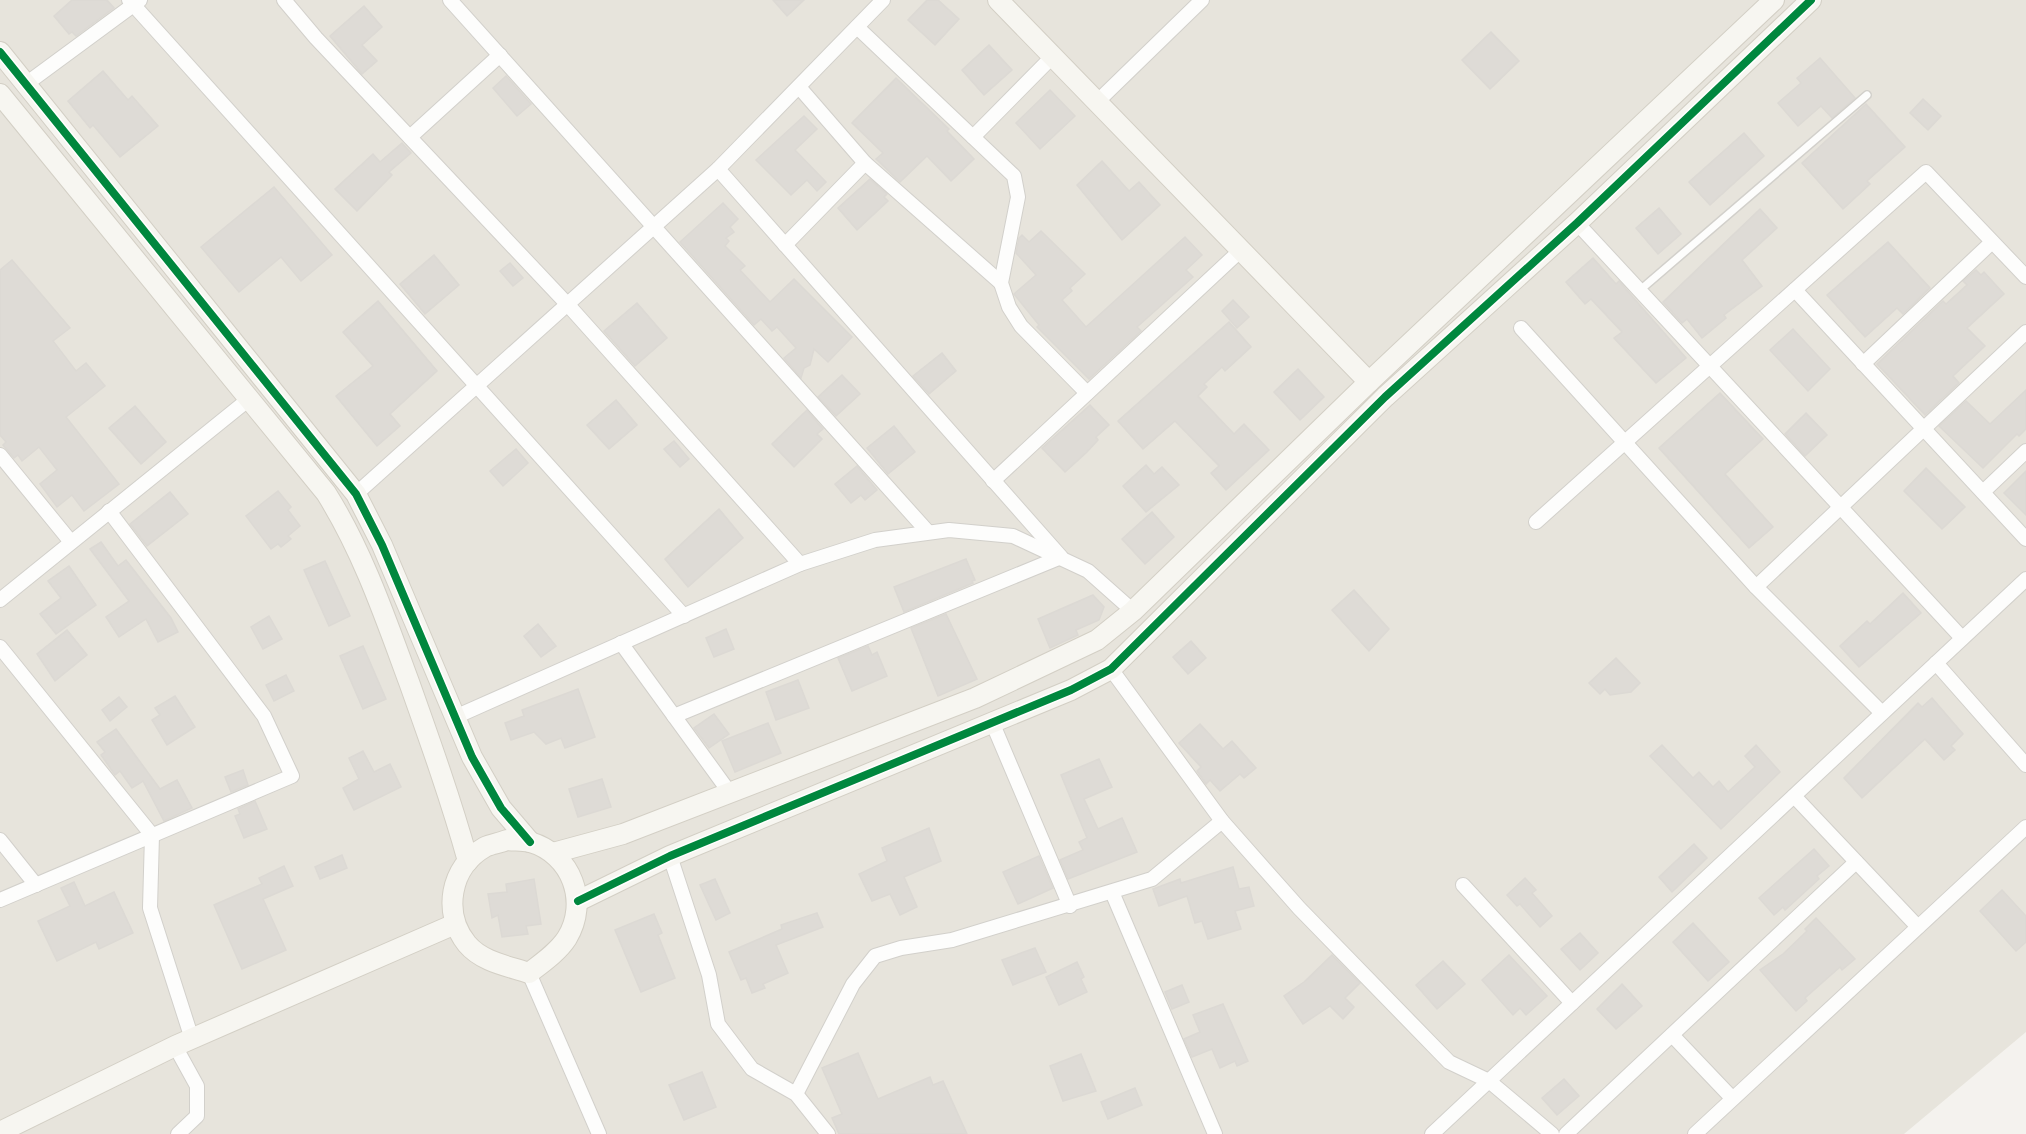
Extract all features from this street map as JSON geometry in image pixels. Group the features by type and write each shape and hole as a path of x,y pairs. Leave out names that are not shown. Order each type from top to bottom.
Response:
{"street":[{"path":"284,0 316,38 569,306 800,564"},
{"path":"450,0 928,532"},
{"path":"356,494 569,306 718,169 884,0"},
{"path":"998,0 1370,382"},
{"path":"1097,102 1202,0"},
{"path":"553,853 623,834 975,698 1053,663 1097,640 1133,611 1370,382 1774,0"},
{"path":"578,901 670,856 1071,690 1111,669 1386,397 1577,223 1811,0"},
{"path":"26,84 134,2 684,616"},
{"path":"857,27 1014,176 1018,197 1001,284"},
{"path":"0,52 356,494 382,545 472,757 501,807 530,842"},
{"path":"410,137 500,55"},
{"path":"973,137 1053,56"},
{"path":"799,87 865,163 1001,284 1009,307 1021,326 1087,393"},
{"path":"3,104 326,493 349,530 377,595 453,804 468,861"},
{"path":"785,245 865,163"},
{"path":"718,169 1061,557"},
{"path":"1536,522 1926,172 2026,278"},
{"path":"1577,223 1962,638"},
{"path":"1863,364 1992,242"},
{"path":"993,481 1241,250"},
{"path":"1795,290 2026,539"},
{"path":"1521,328 1626,441 1756,587 1882,714"},
{"path":"1756,587 2026,332"},
{"path":"0,600 249,399"},
{"path":"1983,492 2026,452"},
{"path":"0,455 71,542"},
{"path":"0,900 292,776 264,716 109,512"},
{"path":"455,717 800,564 875,540 949,530 1013,536 1088,571 1133,611"},
{"path":"674,716 1061,557"},
{"path":"1432,1134 2026,579"},
{"path":"621,644 730,793"},
{"path":"0,647 152,835 150,908 183,1043 197,1086 197,1116 178,1134"},
{"path":"1936,663 2026,765"},
{"path":"1111,669 1222,821 1299,908 1449,1062 1489,1081 1552,1134"},
{"path":"992,722 1070,906"},
{"path":"1794,796 1918,927"},
{"path":"796,1094 853,984 875,956 901,948 952,940 1070,906 1152,879 1222,821"},
{"path":"1695,1134 2026,827"},
{"path":"0,840 36,885"},
{"path":"529,973 566,940 575,922 578,901 574,883 566,867 553,853 530,842 507,840 485,847 468,861 456,880 452,902 455,924 467,945 486,960 529,973 599,1134"},
{"path":"670,856 710,975 718,1024 752,1069 796,1094 828,1134"},
{"path":"1566,1134 1856,862"},
{"path":"1463,885 1572,1003"},
{"path":"1112,892 1215,1134"},
{"path":"0,1132 183,1043 455,924"},
{"path":"1672,1035 1732,1098"}],"lane":[{"path":"1639,291 1867,95"}],"shaded area":[{"path":"0,0 2026,0 2026,1032 1904,1134 0,1134"}],"building":[{"path":"72,0 107,0 114,8 76,36 72,32 69,34 54,16"},
{"path":"773,0 804,0 787,16"},
{"path":"927,0 938,0 959,19 935,45 908,20"},
{"path":"364,6 382,27 362,45 377,61 362,74 330,36"},
{"path":"1491,32 1519,61 1490,89 1462,60"},
{"path":"989,45 1012,70 984,95 962,70"},
{"path":"1820,58 1855,98 1832,118 1821,106 1798,126 1778,103 1801,83 1797,78"},
{"path":"103,71 128,100 132,96 158,126 120,157 93,125 90,128 68,101"},
{"path":"506,76 531,104 517,116 493,88"},
{"path":"896,78 949,129 947,131 974,159 951,181 927,156 900,182 876,159 883,153 852,123"},
{"path":"1050,90 1075,116 1040,149 1016,123"},
{"path":"1923,99 1941,116 1928,130 1910,113"},
{"path":"1866,104 1905,147 1867,181 1870,184 1843,209 1802,163"},
{"path":"804,116 817,129 795,150 826,182 817,191 807,180 791,195 756,160"},
{"path":"1744,133 1764,156 1710,205 1689,182"},
{"path":"402,143 411,153 389,172 392,175 357,211 335,189 373,154 380,162"},
{"path":"1102,161 1129,191 1139,182 1160,205 1122,240 1077,185"},
{"path":"870,179 887,194 884,197 888,201 857,230 838,208"},
{"path":"274,187 332,255 301,281 281,257 239,292 201,247"},
{"path":"723,203 738,219 730,227 734,232 726,238 729,241 725,246 745,266 740,270 770,302 794,279 852,337 828,362 814,349 810,365 804,368 801,378 784,358 796,348 777,327 772,331 761,319 754,325 680,242"},
{"path":"1659,208 1681,234 1658,254 1636,228"},
{"path":"1760,209 1777,228 1742,260 1762,286 1724,315 1726,318 1702,338 1687,319 1682,323 1663,302"},
{"path":"1041,231 1085,274 1070,288 1072,291 1062,300 1086,327 1185,237 1202,255 1186,270 1193,277 1137,327 1141,331 1089,379 1037,327 1039,325 1014,294 1036,275 1016,253 1019,238 1022,235 1029,242"},
{"path":"1888,242 1930,288 1903,314 1897,308 1865,337 1827,295"},
{"path":"434,255 459,285 425,314 400,284"},
{"path":"1593,258 1616,284 1619,281 1686,358 1656,383 1614,338 1622,332 1591,299 1585,304 1566,282"},
{"path":"12,260 70,328 53,341 76,371 86,363 105,386 66,417 119,484 84,511 72,495 57,507 40,484 57,470 39,447 22,461 18,455 14,458 3,445 6,442 0,435 0,270"},
{"path":"510,263 523,278 513,286 500,271"},
{"path":"1976,270 1981,275 1984,272 2004,294 1967,328 1985,346 1953,376 1959,383 1925,415 1877,364 1943,301 1946,304 1967,285 1963,281"},
{"path":"1233,300 1249,317 1237,328 1222,311"},
{"path":"378,301 437,371 390,414 400,426 377,446 336,396 373,366 343,332"},
{"path":"637,303 667,338 635,366 604,331"},
{"path":"1229,322 1251,347 1225,371 1222,367 1204,384 1207,387 1198,396 1234,434 1244,424 1269,450 1226,490 1211,473 1219,466 1175,421 1143,449 1118,421"},
{"path":"1793,329 1830,369 1808,391 1770,350"},
{"path":"942,353 956,371 929,394 913,376"},
{"path":"1298,369 1324,397 1300,420 1274,392"},
{"path":"842,375 860,394 836,416 818,397"},
{"path":"2026,390 2026,429 2019,436 2017,434 1983,468 1939,426 1966,401 1990,424"},
{"path":"1720,393 1763,439 1725,474 1773,527 1749,548 1659,448"},
{"path":"616,400 637,425 609,449 587,425"},
{"path":"1090,405 1109,425 1096,437 1098,440 1087,452 1065,472 1042,448"},
{"path":"135,406 166,442 141,464 109,428"},
{"path":"807,410 823,429 817,434 822,439 794,467 772,444"},
{"path":"1806,413 1827,435 1805,456 1785,434"},
{"path":"894,426 915,452 888,474 867,448"},
{"path":"674,441 689,459 680,467 664,449"},
{"path":"516,449 528,463 503,486 490,471"},
{"path":"1146,465 1154,474 1162,467 1179,485 1146,512 1123,486"},
{"path":"857,466 877,490 865,500 861,495 851,503 835,484"},
{"path":"1926,468 1965,507 1942,529 1904,491"},
{"path":"2026,471 2026,515 2004,493"},
{"path":"278,491 291,507 288,510 300,526 288,536 291,539 281,547 278,544 271,549 246,516"},
{"path":"170,492 188,514 147,546 130,524"},
{"path":"719,509 743,538 688,587 665,559"},
{"path":"1152,512 1174,537 1145,564 1122,539"},
{"path":"101,542 118,566 126,560 171,618 178,632 158,642 146,619 119,637 106,617 129,601 90,549"},
{"path":"966,559 975,580 972,581 973,583 904,612 894,587"},
{"path":"325,561 350,616 329,626 304,570"},
{"path":"69,566 96,605 56,634 40,614 61,598 48,581"},
{"path":"1354,590 1389,629 1369,651 1332,610"},
{"path":"1903,593 1921,613 1859,667 1840,646 1867,621 1870,624"},
{"path":"1093,595 1104,607 1099,620 1076,630 1078,635 1050,648 1038,619"},
{"path":"946,614 977,679 938,696 911,628"},
{"path":"269,616 282,639 263,649 251,627"},
{"path":"538,624 556,646 541,657 524,636"},
{"path":"726,629 734,649 714,657 706,638"},
{"path":"67,630 87,655 55,681 37,654"},
{"path":"1191,641 1206,658 1188,674 1173,657"},
{"path":"363,646 386,699 363,709 340,656"},
{"path":"868,646 872,655 877,652 887,676 852,691 838,658"},
{"path":"1616,658 1640,683 1631,692 1610,695 1605,689 1600,694 1589,683"},
{"path":"286,675 294,691 274,701 266,685"},
{"path":"798,680 809,708 776,720 766,692"},
{"path":"578,689 595,737 565,748 561,738 546,744 534,732 511,740 505,723 524,716 522,710"},
{"path":"175,696 195,727 167,745 152,720 160,715 155,708"},
{"path":"119,697 127,707 110,721 102,710"},
{"path":"1932,698 1963,734 1951,746 1955,750 1944,760 1925,739 1862,798 1844,778 1918,703 1922,707"},
{"path":"714,714 729,734 709,748 694,728"},
{"path":"768,723 781,753 735,772 722,741"},
{"path":"1200,724 1223,749 1232,741 1256,768 1244,778 1240,774 1220,791 1210,780 1206,784 1197,771 1201,767 1179,743"},
{"path":"116,729 160,789 177,780 192,808 164,821 143,781 132,788 120,771 115,775 101,755 105,752 97,742"},
{"path":"1662,745 1693,778 1699,772 1713,787 1719,781 1728,792 1755,767 1745,756 1756,745 1780,772 1721,829 1650,756"},
{"path":"363,751 374,772 390,764 401,787 354,810 343,788 359,779 349,758"},
{"path":"1099,759 1112,787 1084,799 1098,829 1122,818 1137,852 1068,879 1060,860 1083,850 1079,842 1087,838 1061,775"},
{"path":"243,770 248,785 231,792 225,777"},
{"path":"602,779 611,807 578,817 569,789"},
{"path":"255,801 267,829 244,838 235,816 240,814 238,809"},
{"path":"929,828 941,861 904,877 917,907 900,915 890,894 872,901 859,874 887,861 882,848"},
{"path":"1694,844 1707,858 1672,892 1659,877"},
{"path":"1814,849 1829,866 1817,876 1819,879 1785,910 1783,907 1774,915 1759,898"},
{"path":"342,855 347,868 320,879 315,867"},
{"path":"1039,856 1053,888 1018,904 1003,872"},
{"path":"284,866 293,886 263,899 286,950 242,969 214,905 262,884 259,878"},
{"path":"1233,867 1239,889 1249,887 1254,906 1235,911 1241,929 1208,939 1202,921 1195,923 1187,896 1159,906 1153,889 1180,879 1181,883"},
{"path":"1525,878 1536,890 1532,893 1552,916 1540,927 1520,904 1517,906 1507,895"},
{"path":"534,879 541,924 526,926 528,934 502,937 498,915 492,918 488,894 507,892 506,884"},
{"path":"715,879 730,913 716,920 700,885"},
{"path":"74,882 85,906 114,892 133,933 99,949 96,942 57,961 38,921 70,906 61,888"},
{"path":"2002,890 2026,916 2026,942 2016,951 1980,911"},
{"path":"817,913 823,927 776,945 788,973 763,984 765,988 752,993 746,978 741,980 729,952 782,929 781,925"},
{"path":"654,914 662,933 658,935 675,978 641,992 615,930"},
{"path":"1816,918 1855,959 1842,970 1840,967 1805,998 1807,1001 1796,1011 1760,970 1783,954 1807,931 1805,929"},
{"path":"1693,923 1729,962 1708,981 1673,942"},
{"path":"1580,933 1598,953 1580,970 1561,949"},
{"path":"1035,948 1046,972 1013,985 1002,960"},
{"path":"1332,955 1360,983 1345,998 1354,1007 1343,1019 1330,1006 1303,1024 1284,996 1304,982"},
{"path":"1509,955 1547,996 1526,1015 1520,1008 1513,1015 1482,980"},
{"path":"1443,961 1465,984 1437,1009 1416,985"},
{"path":"1077,962 1084,977 1081,979 1087,992 1059,1005 1046,977"},
{"path":"1622,984 1642,1006 1616,1029 1597,1009"},
{"path":"1182,985 1189,1002 1172,1009 1165,992"},
{"path":"1223,1004 1248,1061 1237,1066 1235,1061 1220,1068 1212,1049 1192,1057 1184,1039 1200,1032 1193,1015"},
{"path":"858,1053 878,1099 930,1077 933,1085 943,1081 967,1134 839,1134 832,1118 842,1114 822,1068"},
{"path":"1081,1054 1096,1091 1063,1101 1050,1066"},
{"path":"702,1072 716,1107 684,1120 669,1085"},
{"path":"1564,1079 1579,1096 1557,1115 1542,1098"},
{"path":"1135,1088 1142,1105 1108,1119 1101,1102"}],"cycle path":[{"path":"578,901 670,856 1071,690 1111,669 1385,397 1577,223 1811,0"},
{"path":"0,52 356,494 382,545 472,757 501,808 530,842"}]}
